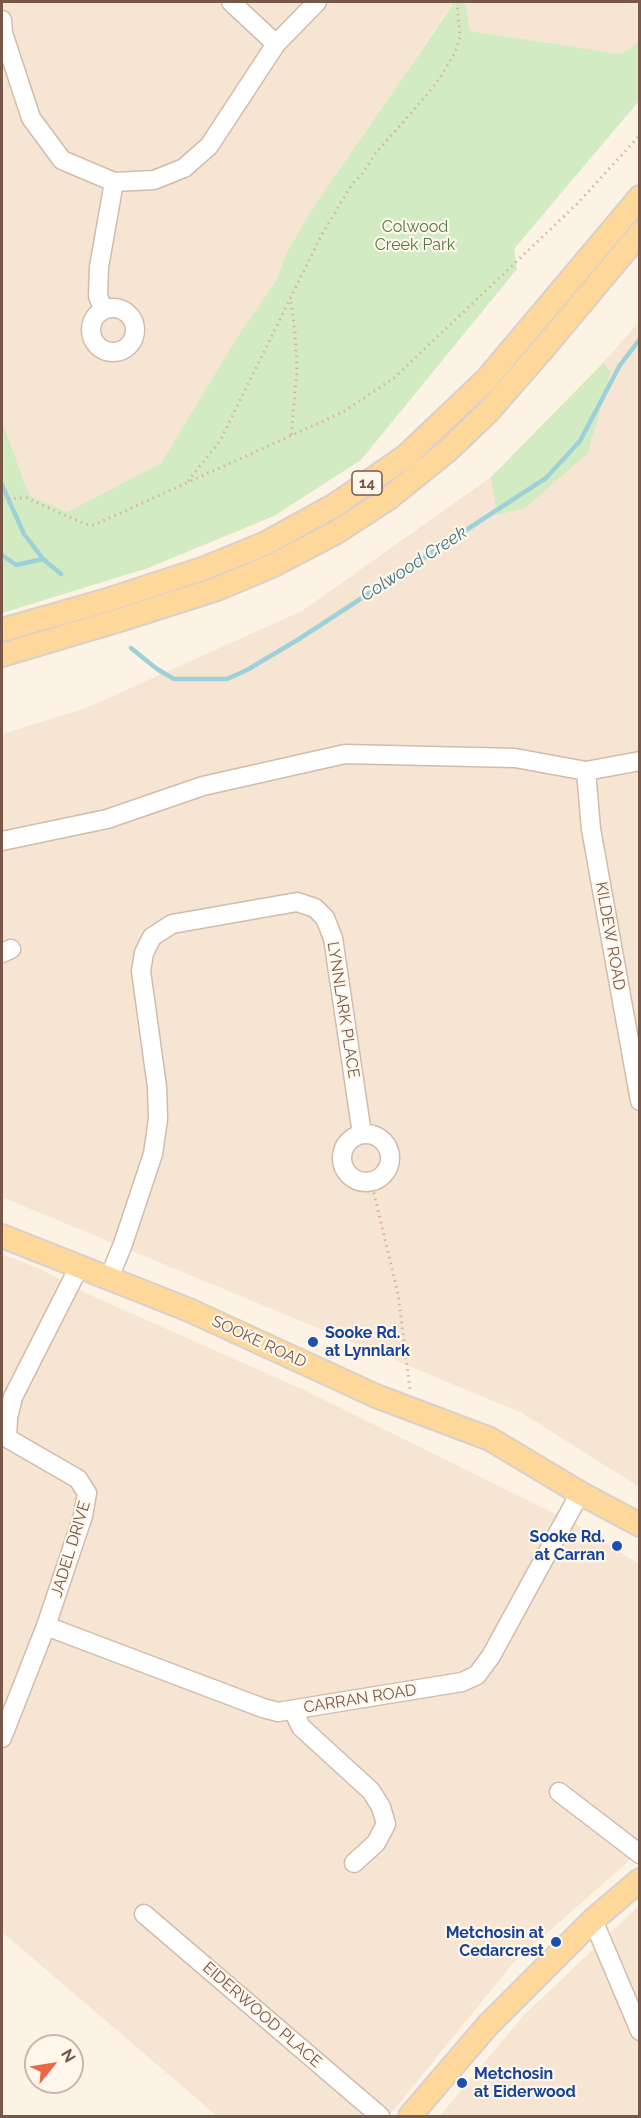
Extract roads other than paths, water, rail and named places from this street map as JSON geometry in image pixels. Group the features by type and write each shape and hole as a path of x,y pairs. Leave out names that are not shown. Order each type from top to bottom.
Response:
{"main road":[{"name":"14","path":"2,630 104,602 205,568 266,543 335,505 406,456 486,380 639,197"},
{"name":"14","path":"2,655 216,589 274,565 335,533 389,498 446,452 488,412 639,233"},
{"name":"SOOKE ROAD","path":"2,1236 189,1310 376,1396 490,1438 580,1493 639,1524"},
{"path":"410,2116 488,2025 593,1920 639,1880"}],"street":[{"path":"231,2 276,44"},
{"path":"2,20 3,33 31,118 62,160 114,182 154,180 184,168 209,146 276,44 317,2"},
{"path":"103,309 98,296 99,267 114,182"},
{"path":"406,456 420,473"},
{"path":"2,841 107,819 203,786 345,754 515,758 586,771 639,761"},
{"name":"KILDEW ROAD","path":"586,771 591,829 639,1101"},
{"name":"LYNNLARK PLACE","path":"109,1278 123,1244 153,1154 158,1119 157,1087 141,971 144,953 152,937 172,924 297,902 315,908 325,918 333,938 362,1134"},
{"path":"362,1134 372,1135 381,1140 388,1149 387,1169 381,1177 371,1181 360,1181 351,1177 344,1168 342,1157 345,1147 352,1139 362,1134"},
{"name":"JADEL DRIVE","path":"2,1738 46,1626 83,1516 87,1493 78,1479 7,1438 8,1418 13,1397 79,1267"},
{"name":"CARRAN ROAD","path":"46,1626 278,1712 462,1682 477,1675 491,1656 580,1493"},
{"path":"293,1710 301,1727 371,1791 381,1807 386,1824 376,1843 354,1863"},
{"path":"559,1792 639,1854"},
{"name":"EIDERWOOD PLACE","path":"144,1914 380,2116"},
{"path":"593,1920 639,2031"}],"waterway":[{"name":"Colwood Creek","path":"131,648 157,669 174,679 227,679 247,670 299,639 546,478 580,441 620,365 640,339"},
{"name":"Colwood Creek","path":"2,485 24,534 43,559 61,574"},
{"path":"2,555 16,565 43,559"}],"place":[{"name":"Sooke Rd. at Lynnlark","path":"313,1342"},
{"name":"Sooke Rd. at Carran","path":"617,1546"},
{"name":"Metchosin at Cedarcrest","path":"556,1942"},
{"name":"Metchosin at Eiderwood","path":"462,2083"}],"park label":[{"name":"Colwood Creek Park","path":"415,236"}]}
